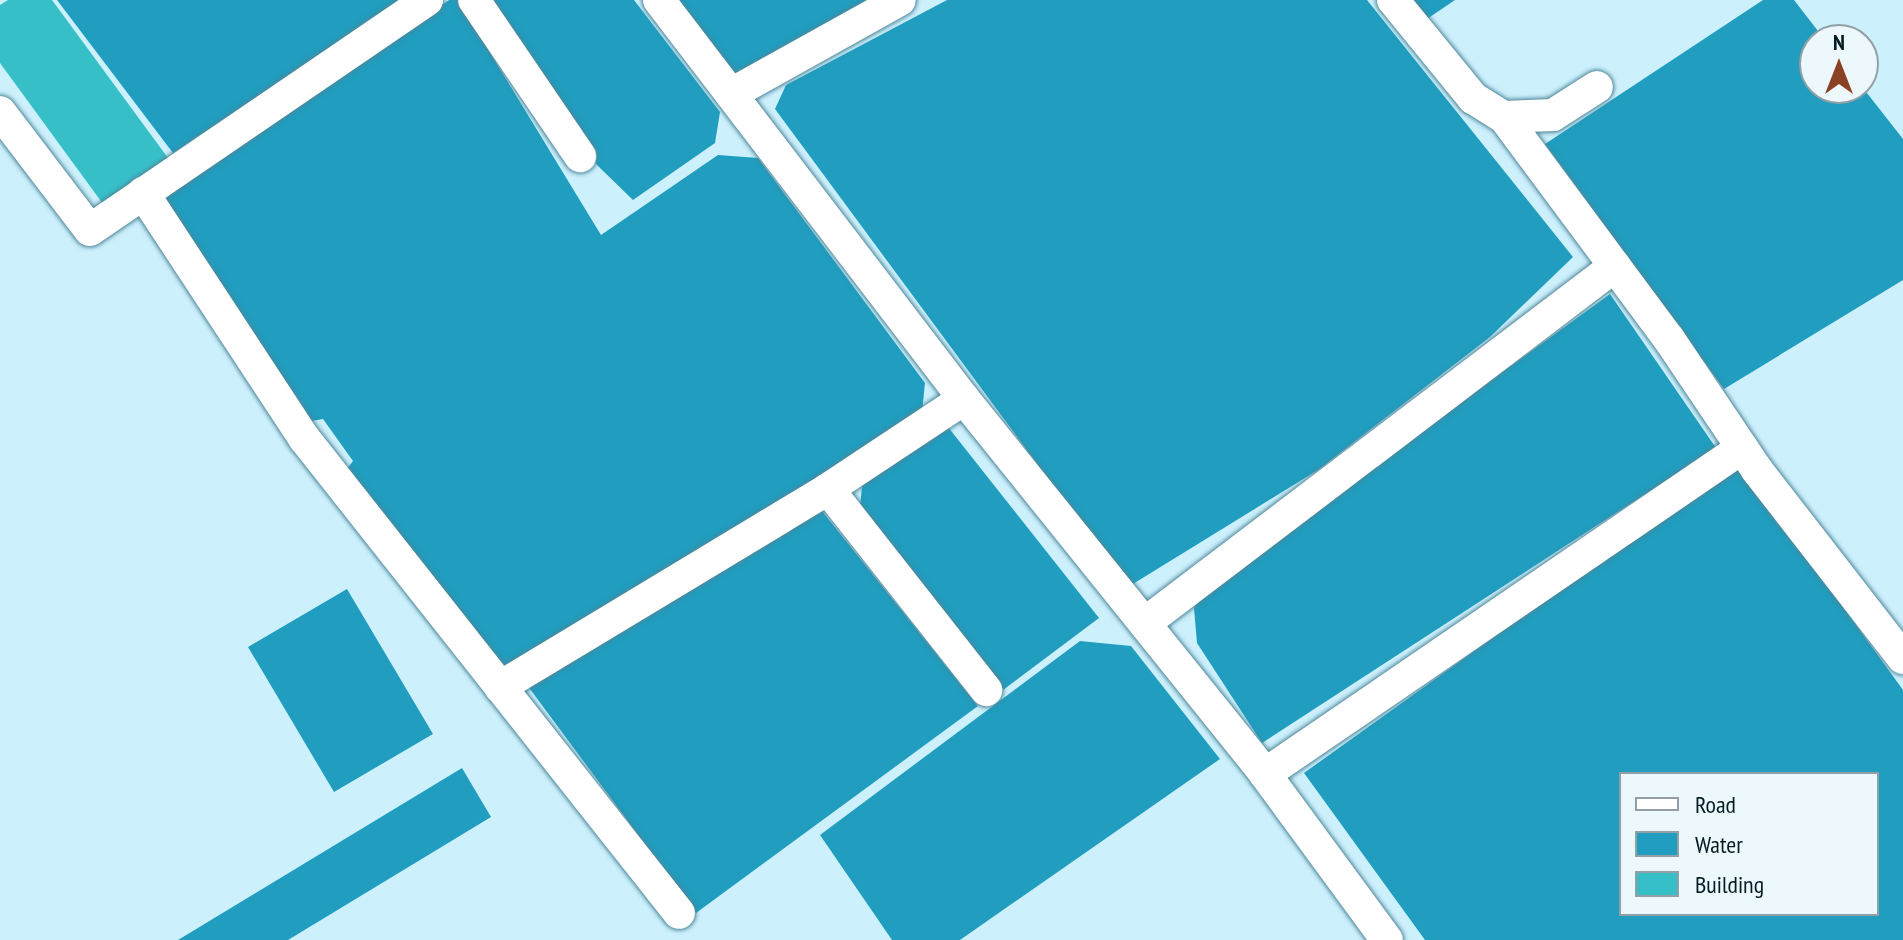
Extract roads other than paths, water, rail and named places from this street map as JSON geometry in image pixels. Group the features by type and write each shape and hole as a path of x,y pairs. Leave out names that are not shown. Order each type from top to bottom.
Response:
{"lane":[{"path":"0,112 90,230 427,0"},
{"path":"474,0 580,156"},
{"path":"659,0 964,399 1265,774 1387,940"},
{"path":"731,94 900,0"},
{"path":"1393,0 1473,98 1504,117 1615,266 1742,448 1903,658"},
{"path":"1504,117 1553,115 1597,87"},
{"path":"143,193 304,438 679,913"},
{"path":"1145,623 1615,266"},
{"path":"500,687 828,489 964,399"},
{"path":"1265,774 1742,448"},
{"path":"828,489 986,690"}],"water":[{"path":"57,0 401,0 173,153"},
{"path":"449,0 458,0 601,235 718,155 758,158 925,383 922,413 505,672 346,470 353,461 323,419 306,422 161,197"},
{"path":"492,0 634,0 720,112 715,143 633,200 597,165 492,9"},
{"path":"676,0 870,0 734,76"},
{"path":"947,0 1367,0 1573,257 1490,337 1318,470 1128,587 775,109 786,85"},
{"path":"1412,0 1455,0 1427,19"},
{"path":"1763,0 1794,0 1813,24 1799,24 1799,104 1876,104 1903,139 1903,280 1724,389 1545,144"},
{"path":"1610,294 1716,448 1262,743 1197,643 1194,608 1210,585"},
{"path":"948,427 1099,618 1003,690 860,507 863,476"},
{"path":"1738,462 1903,690 1903,940 1425,940 1304,773"},
{"path":"818,506 978,706 696,913 527,685"},
{"path":"347,589 433,734 334,792 248,647"},
{"path":"1080,641 1131,646 1220,759 960,940 892,940 820,835"},
{"path":"462,768 491,817 288,940 178,940"}]}
